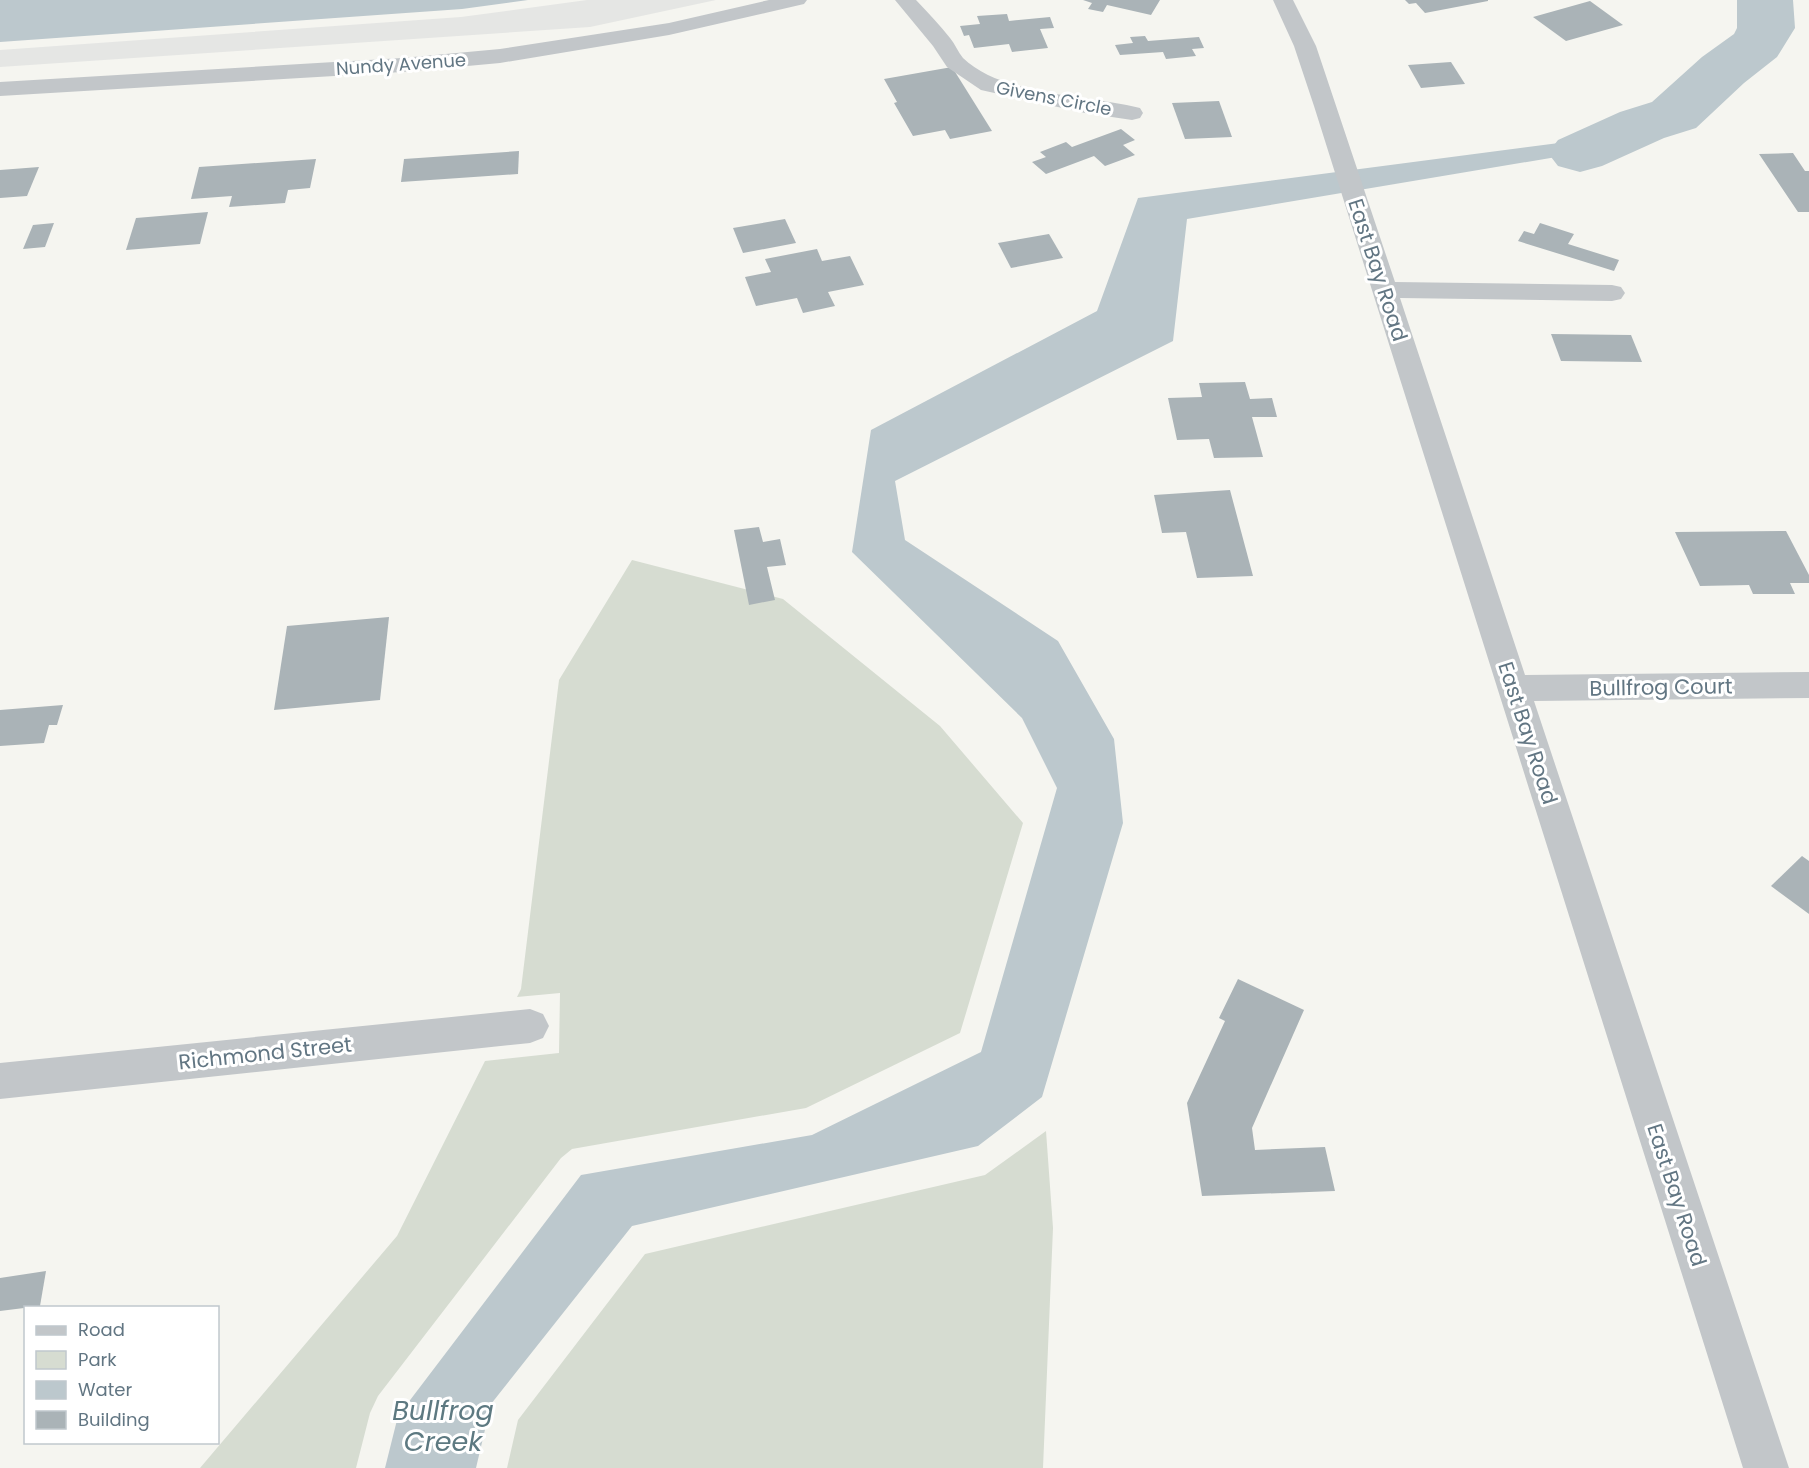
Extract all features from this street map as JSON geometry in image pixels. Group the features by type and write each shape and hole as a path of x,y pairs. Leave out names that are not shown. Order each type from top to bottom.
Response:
{"street":[{"name":"Nundy Avenue","path":"0,89 402,65 500,56 669,29 797,0"},
{"name":"Givens Circle","path":"905,0 942,42 956,62 989,85 1086,106 1132,113"},
{"name":"East Bay Road","path":"1283,0 1305,46 1325,106 1766,1468"},
{"path":"1385,290 1612,293"},
{"name":"Bullfrog Court","path":"1513,688 1809,685"},
{"name":"Richmond Street","path":"0,1081 530,1026"}],"shaded area":[{"path":"587,0 716,0 590,27 0,67 0,50 461,17"}],"green space":[{"path":"632,560 783,599 940,726 1023,823 960,1033 806,1108 572,1149 561,1158 378,1396 370,1413 356,1468 200,1468 397,1236 485,1061 559,1053 560,993 517,997 521,989 559,680"},
{"path":"1046,1131 1053,1228 1043,1468 507,1468 518,1420 645,1254 985,1175"}],"water":[{"path":"0,0 528,0 462,9 0,42"},
{"name":"Bullfrog Creek","path":"1582,140 1580,153 1187,219 1173,341 895,481 905,540 1058,641 1114,739 1123,823 1042,1097 978,1146 632,1226 491,1404 476,1468 385,1468 398,1416 581,1175 812,1135 981,1052 1057,788 1022,718 852,552 871,430 1097,311 1138,198"}],"building":[{"path":"1083,0 1160,0 1151,15 1107,5 1103,12 1088,9 1092,3"},
{"path":"1405,0 1488,1 1425,13 1416,3 1409,4"},
{"path":"1590,1 1623,25 1566,41 1533,17"},
{"path":"1007,14 1009,21 1050,17 1054,28 1040,29 1048,48 1012,52 1009,44 974,48 969,35 964,36 960,26 980,24 977,16"},
{"path":"1145,36 1148,41 1199,37 1204,48 1192,49 1196,56 1166,59 1163,52 1120,55 1115,45 1133,43 1130,37"},
{"path":"1451,62 1465,84 1421,88 1408,65"},
{"path":"952,67 992,131 950,139 945,130 913,136 894,103 897,102 884,79"},
{"path":"1219,101 1232,137 1185,139 1172,103"},
{"path":"1121,129 1135,140 1123,145 1135,155 1105,166 1094,156 1046,174 1032,162 1046,157 1040,152 1066,142 1072,147"},
{"path":"519,151 518,174 401,182 404,159"},
{"path":"1793,153 1805,171 1809,171 1809,212 1798,212 1759,154"},
{"path":"316,159 310,188 288,190 285,203 229,207 232,196 191,199 199,167"},
{"path":"39,167 27,196 0,198 0,170"},
{"path":"208,212 200,244 126,250 136,218"},
{"path":"785,219 796,243 743,253 733,228"},
{"path":"54,223 45,247 23,249 33,225"},
{"path":"1540,223 1574,234 1568,244 1619,260 1614,271 1518,241 1524,231 1534,234"},
{"path":"1049,234 1063,258 1011,268 998,243"},
{"path":"817,249 822,261 850,256 864,285 828,292 835,306 803,313 797,298 756,306 745,277 771,272 765,259"},
{"path":"1551,334 1631,335 1642,362 1561,361"},
{"path":"1245,382 1250,399 1272,398 1277,417 1252,417 1263,457 1214,458 1209,439 1177,440 1168,398 1202,397 1199,383"},
{"path":"1230,490 1253,576 1197,578 1186,532 1162,533 1154,495"},
{"path":"759,527 763,542 780,539 786,565 767,567 775,600 749,605 734,530"},
{"path":"1786,531 1809,575 1809,583 1790,583 1795,594 1753,594 1749,585 1700,586 1675,532"},
{"path":"389,617 380,700 274,710 287,626"},
{"path":"63,705 57,725 49,725 44,743 0,746 0,710"},
{"path":"1802,856 1809,861 1809,914 1771,886"},
{"path":"1238,979 1304,1010 1252,1128 1255,1150 1325,1147 1335,1191 1202,1196 1187,1103 1225,1021 1219,1018"},
{"path":"46,1271 40,1306 24,1306 24,1308 0,1311 0,1278"}],"waterway":[{"name":"Bullfrog Creek","path":"1580,153 1642,125 1674,115 1723,70 1756,45 1766,28 1765,0"}]}
